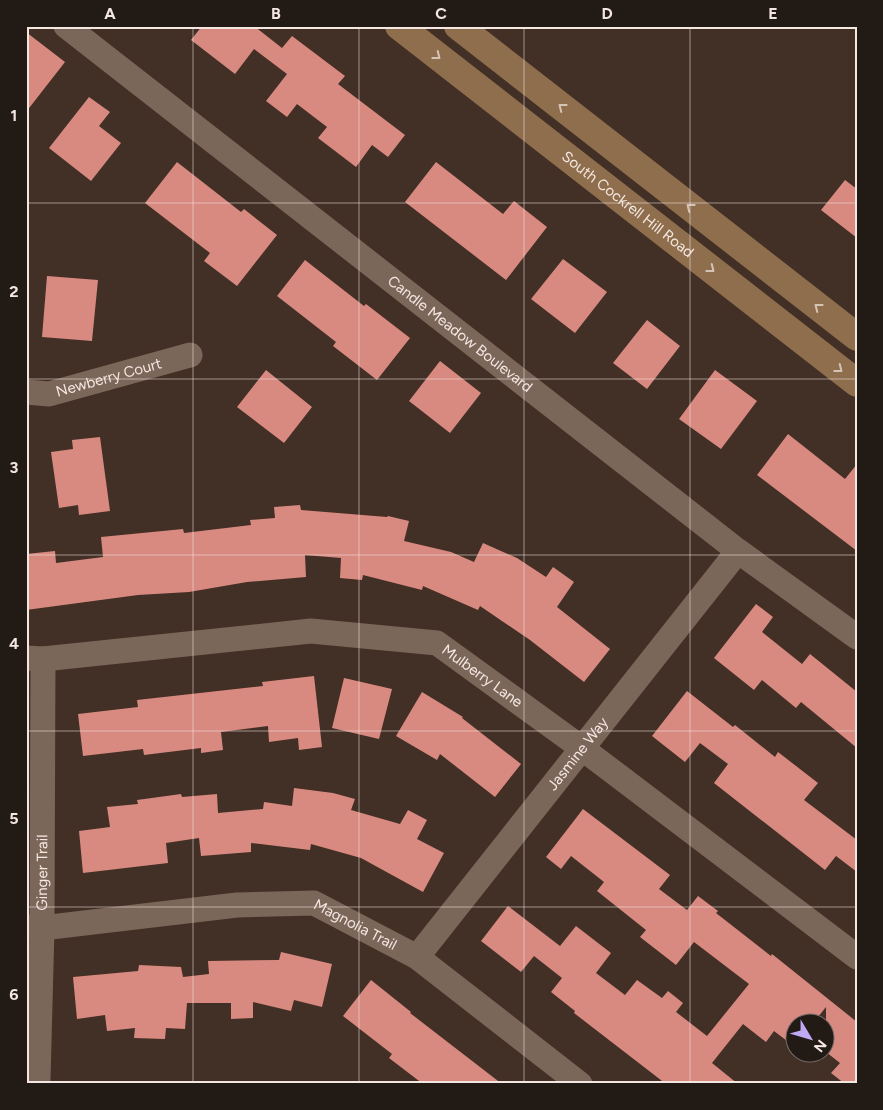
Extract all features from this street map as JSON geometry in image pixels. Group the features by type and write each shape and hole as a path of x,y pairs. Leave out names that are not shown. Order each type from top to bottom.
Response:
{"main road":[{"name":"South Cockrell Hill Road","path":"399,26 857,383"},
{"path":"458,26 857,337"},
{"path":"617,196 640,168"}],"street":[{"name":"Candle Meadow Boulevard","path":"66,26 738,551 857,637"},
{"name":"Newberry Court","path":"26,392 49,394 190,356"},
{"name":"Jasmine Way","path":"418,957 738,551"},
{"name":"Mulberry Lane","path":"34,658 311,632 438,644 583,749 857,957"},
{"name":"Ginger Trail","path":"34,658 34,928 38,1080 36,1084"},
{"name":"Magnolia Trail","path":"34,928 237,905 314,903 418,957 580,1084"}],"building":[{"path":"202,26 254,26 282,48 292,36 345,76 338,84 405,135 388,157 372,145 356,167 318,138 327,127 297,104 287,117 266,101 287,74 254,49 235,74 191,40"},
{"path":"26,32 65,62 26,112"},
{"path":"89,97 110,112 99,126 121,143 91,181 49,148"},
{"path":"177,162 241,212 244,209 277,235 237,286 204,261 210,253 145,203"},
{"path":"436,162 503,214 514,201 547,227 506,280 405,202"},
{"path":"845,180 857,189 857,238 821,210"},
{"path":"563,259 607,292 575,333 531,299"},
{"path":"305,260 364,306 366,304 410,338 377,380 333,346 336,342 277,296"},
{"path":"47,276 98,280 92,341 42,337"},
{"path":"647,320 680,346 647,389 613,363"},
{"path":"440,361 481,393 450,433 409,401"},
{"path":"266,370 312,407 284,443 237,407"},
{"path":"715,370 757,401 721,449 679,419"},
{"path":"788,434 845,479 857,464 857,551 757,475"},
{"path":"100,437 110,511 79,515 78,505 59,508 51,452 73,449 72,440"},
{"path":"300,505 301,510 388,516 409,521 404,541 451,552 474,562 483,543 517,558 546,577 553,567 574,582 557,607 610,649 584,682 530,640 480,606 478,610 423,586 422,590 363,575 362,580 340,578 341,558 305,555 306,577 247,582 189,592 138,595 26,610 26,554 55,551 56,563 103,557 101,537 183,529 184,533 251,525 250,520 275,518 274,507"},
{"path":"756,604 773,617 762,632 802,664 810,654 857,692 857,748 801,702 796,708 762,680 754,690 714,658"},
{"path":"314,676 322,747 299,750 298,738 269,742 268,726 221,732 223,750 201,753 201,748 144,755 143,749 83,756 78,714 138,707 137,700 263,686 262,682"},
{"path":"344,678 392,689 379,739 332,728"},
{"path":"687,691 733,727 735,725 775,757 778,752 818,783 804,800 857,840 857,872 836,856 825,870 714,783 728,764 700,743 685,762 652,736"},
{"path":"422,692 463,717 521,764 495,797 440,754 437,760 396,736"},
{"path":"294,788 333,793 355,799 351,810 400,824 408,810 427,820 417,839 444,853 423,892 361,858 311,844 310,850 251,843 251,852 201,856 199,838 166,843 168,863 83,873 79,831 110,827 107,807 138,804 137,800 181,794 182,797 217,794 218,813 263,809 264,802 292,806"},
{"path":"583,809 670,875 659,889 687,910 698,896 718,911 716,913 771,956 772,954 857,1022 857,1084 845,1084 831,1073 840,1063 836,1060 836,1012 826,1012 826,1007 822,1012 786,1012 786,1040 774,1031 766,1042 743,1024 712,1063 738,1084 666,1084 574,1013 575,1011 551,992 562,978 534,956 521,972 481,941 508,906 560,946 576,926 611,953 596,973 625,995 637,980 662,998 668,991 683,1003 676,1012 707,1036 749,984 694,942 676,965 640,937 646,930 597,891 604,882 571,856 561,869 546,857"},
{"path":"281,952 332,964 322,1007 294,1000 291,1011 253,1002 253,1018 231,1019 231,1003 187,1003 185,1029 166,1028 165,1039 134,1038 135,1028 107,1031 105,1015 77,1019 73,977 138,971 139,965 181,967 183,977 209,974 208,961 279,960"},
{"path":"371,980 410,1013 502,1084 423,1084 389,1058 392,1054 343,1016"}]}
